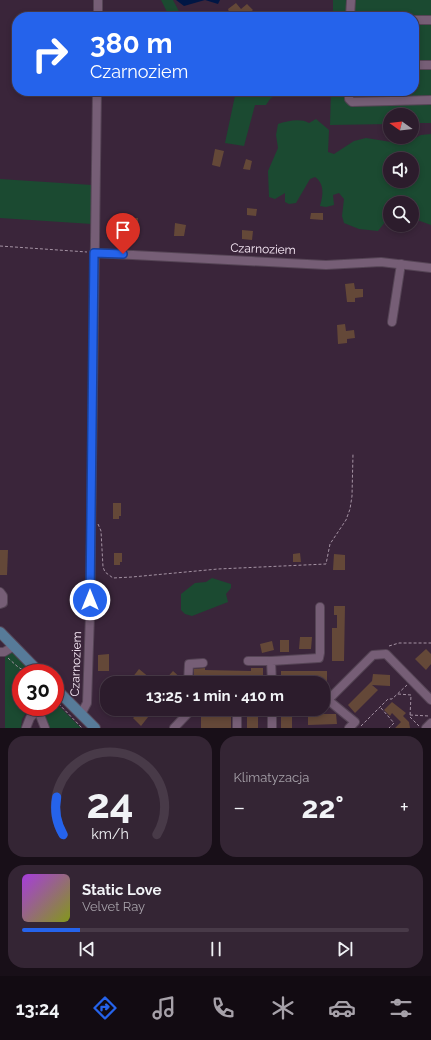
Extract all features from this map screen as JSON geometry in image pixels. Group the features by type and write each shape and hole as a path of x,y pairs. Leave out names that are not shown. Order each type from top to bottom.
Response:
{"main road":[{"path":"0,632 31,664"},
{"path":"64,697 95,728"}],"street":[{"path":"98,0 98,12"},
{"path":"350,0 350,12"},
{"path":"419,20 431,20"},
{"path":"419,65 431,65"},
{"name":"Czarnoziem","path":"81,714 87,703 97,96"},
{"path":"349,96 349,99 352,102 431,100"},
{"name":"Czarnoziem","path":"94,253 326,265 381,262 431,268"},
{"path":"392,322 401,264"},
{"path":"0,592 4,599 3,603 0,604"},
{"path":"248,661 318,658 320,653 320,607"},
{"path":"3,654 14,646"},
{"path":"330,696 373,655 386,654 431,700"},
{"path":"271,661 272,676"},
{"path":"188,676 189,664 204,663"},
{"path":"330,703 354,722 349,728"},
{"path":"26,728 32,716"},
{"path":"41,716 45,728"},
{"path":"175,728 186,716"},
{"path":"237,716 237,728"},
{"path":"272,716 272,728"},
{"path":"426,728 431,723"}],"path":[{"path":"0,246 94,253"},
{"path":"90,524 98,524 100,526 103,567 105,572 113,578 155,576 218,569 326,564 330,544 346,520 350,509 352,496 353,454"},
{"path":"382,655 389,646 399,643 431,643"},
{"path":"3,654 15,664"},
{"path":"361,727 388,699 392,699 411,680"},
{"path":"397,694 411,696 410,715 421,728"},
{"path":"380,707 394,723 389,728"},
{"path":"64,709 82,728"},
{"path":"410,715 431,716"}],"green space":[{"path":"161,0 173,0 179,12 167,12"},
{"path":"333,0 431,0 431,123 419,123 419,108 383,108 383,124 330,125 331,96 419,96 419,12 333,12"},
{"path":"235,96 274,96 266,105 255,105 244,146 225,143"},
{"path":"316,119 329,130 328,152 334,154 354,141 366,138 383,141 383,144 419,144 419,136 431,134 431,225 419,221 419,196 383,196 383,225 378,231 359,229 344,223 342,216 344,199 339,193 333,195 334,205 326,207 320,206 322,187 315,177 310,179 296,203 289,204 285,202 285,193 275,199 269,197 268,171 278,148 276,135 278,124 298,120 309,123"},
{"path":"0,179 92,185 92,224 0,218"},
{"path":"212,578 231,584 231,588 226,594 228,602 192,616 185,614 181,610 181,594 195,583 206,582"},
{"path":"8,653 13,653 24,664 12,664 12,716 24,716 22,719 21,728 5,728 5,657"},
{"path":"64,711 81,728 47,728 44,716 64,716"}],"water":[{"path":"176,0 205,0 184,6"},
{"path":"205,0 220,0 218,4"}],"building":[{"path":"236,3 241,9 247,4 253,10 251,12 229,12 228,9"},
{"path":"215,149 224,151 220,167 212,165"},
{"path":"246,159 252,161 250,170 243,169"},
{"path":"247,208 257,209 256,216 247,215"},
{"path":"311,213 323,213 323,220 310,219"},
{"path":"130,218 138,218 137,237 128,236"},
{"path":"175,223 186,225 184,236 174,236"},
{"path":"242,230 253,231 252,240 242,239"},
{"path":"354,283 355,289 363,289 363,297 355,298 355,302 347,302 345,284"},
{"path":"345,324 346,331 354,330 355,338 347,339 347,343 338,344 337,325"},
{"path":"113,503 121,503 121,516 119,516 119,519 113,519"},
{"path":"0,550 8,550 7,575 0,575"},
{"path":"114,553 122,553 122,562 120,562 120,565 114,565"},
{"path":"300,553 301,562 293,562 293,554"},
{"path":"334,554 345,555 345,570 333,570"},
{"path":"334,606 345,606 344,661 332,661 332,628 337,628 337,615 334,615"},
{"path":"300,637 312,637 311,649 299,649"},
{"path":"280,640 289,640 289,652 280,652"},
{"path":"272,641 274,650 262,653 260,644"},
{"path":"426,649 431,654 431,664 426,670 415,659"},
{"path":"109,654 109,671 98,671 98,655"},
{"path":"205,668 205,670 251,671 251,668 263,668 263,676 194,676 194,669"},
{"path":"139,669 148,676 134,676"},
{"path":"173,671 179,676 169,676"},
{"path":"281,671 327,671 327,676 281,676"},
{"path":"373,674 390,675 390,686 372,685 378,690 355,713 348,705 372,681"},
{"path":"392,702 406,713 403,716 409,722 410,728 395,728 401,722 392,713 390,716 384,710"},
{"path":"330,714 336,714 337,724 308,725 308,716 330,716"},
{"path":"135,716 149,716 141,726 133,718"},
{"path":"231,716 231,728 201,728 201,717"},
{"path":"247,716 258,716 258,728 247,728"},
{"path":"281,716 292,716 292,728 281,728"}],"route":[{"path":"90,600 94,253 123,254"}]}
